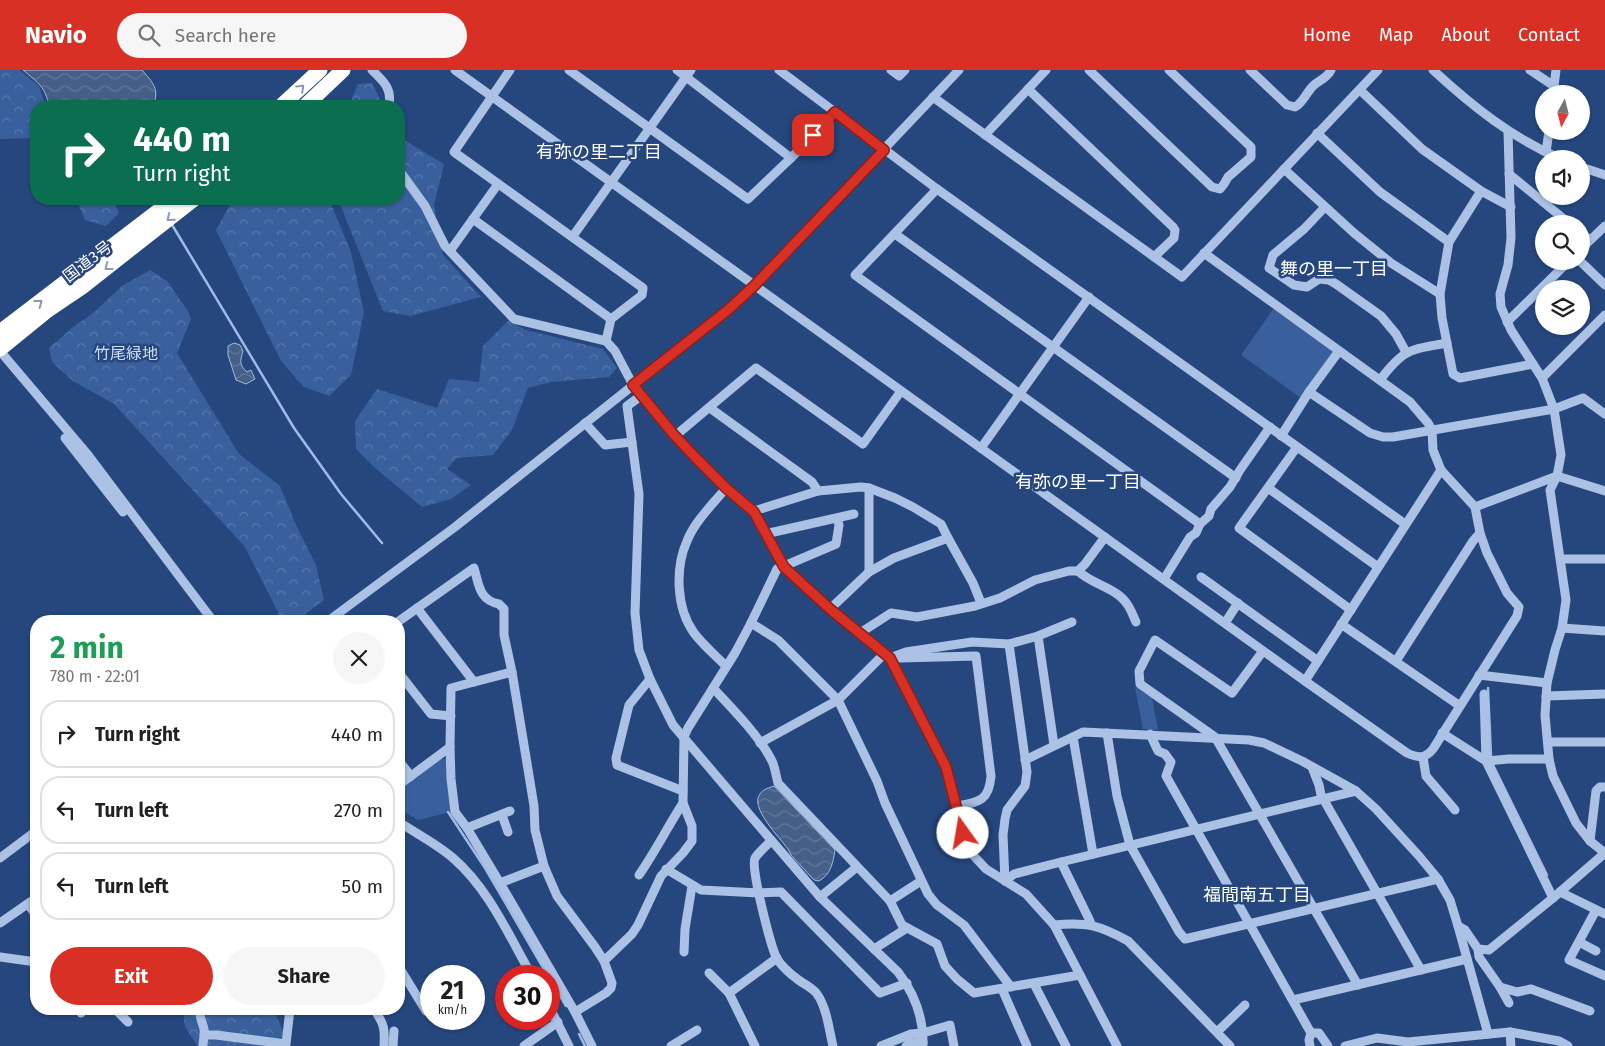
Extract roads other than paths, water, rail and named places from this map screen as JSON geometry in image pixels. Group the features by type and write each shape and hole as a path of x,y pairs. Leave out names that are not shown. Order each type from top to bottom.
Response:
{"highway":[{"path":"288,100 320,70"},
{"path":"311,100 343,70"},
{"name":"国道3号","path":"0,351 48,310 82,287 142,232 168,205"},
{"name":"国道3号","path":"0,332 142,232 184,205"}],"street":[{"path":"454,70 1305,681 1407,753 1415,757 1423,757 1428,754 1460,706 1517,616 1519,607 1507,593 1487,553 1480,533 1475,507 1441,470 1433,450 1432,430 1410,402 1204,254"},
{"path":"510,70 454,152 644,288 642,295 610,319 606,340"},
{"path":"569,70 748,199 792,158 835,112"},
{"path":"677,70 689,74 792,158"},
{"path":"779,70 884,150 1405,524"},
{"path":"891,70 899,76 905,70"},
{"path":"336,615 456,527 729,309 754,286 959,70"},
{"path":"985,135 1046,70"},
{"path":"1089,70 1212,187 1220,189 1228,177 1251,157 1251,147 1169,70"},
{"path":"1250,70 1287,105 1295,108 1314,84 1326,78 1330,70"},
{"path":"933,97 1182,277 1378,70"},
{"path":"1433,70 1456,92 1508,132 1542,150"},
{"path":"1530,70 1548,85"},
{"path":"1554,85 1556,70"},
{"path":"373,71 387,87 390,100"},
{"path":"573,236 689,74"},
{"path":"1028,89 1172,226 1175,230 1174,238 1154,257"},
{"path":"1360,90 1422,149 1481,192 1511,208"},
{"path":"1478,949 1489,950 1605,853 1590,841 1576,823 1553,776 1549,759 1545,715 1547,683 1562,628 1566,600 1550,490 1557,476 1561,456 1554,408 1542,378 1507,322 1501,307 1500,294 1508,265 1511,238 1508,132"},
{"path":"1318,134 1380,192 1449,242"},
{"path":"1284,169 1324,208 1391,263 1440,294"},
{"path":"1590,170 1605,175"},
{"path":"1509,174 1559,215"},
{"path":"405,178 425,206 445,246 514,319 606,340 615,351 633,385 675,436 726,488 754,512 784,567 830,609 887,656 946,767 963,833 972,854 986,869 1026,894 1054,926 1117,1046"},
{"path":"450,251 498,184"},
{"path":"937,188 855,275 1200,524"},
{"path":"1481,192 1449,242 1440,294 1453,374 1460,378 1533,364"},
{"path":"1324,208 1304,229 1273,256 1269,268 1294,285 1307,287 1319,279 1329,280 1336,284 1381,316 1396,334 1406,352"},
{"path":"472,219 610,319"},
{"path":"1590,240 1605,226"},
{"path":"895,234 1236,478"},
{"path":"1507,322 1561,270"},
{"path":"1589,270 1605,285"},
{"path":"981,448 1089,297"},
{"path":"1542,378 1605,315"},
{"path":"1380,380 1392,364 1406,352 1447,343"},
{"path":"1281,436 1339,350"},
{"path":"0,351 7,366 83,460 202,615"},
{"path":"0,351 88,455 208,615"},
{"path":"675,436 756,368 862,444 901,391"},
{"path":"1309,392 1370,433 1383,437 1393,437 1554,408 1583,398 1605,414"},
{"path":"642,395 627,406 638,494 635,613 639,650 650,679 673,724 771,841 820,897 898,972 914,996 923,1040"},
{"path":"710,408 812,482 818,491"},
{"path":"585,423 604,445 632,442"},
{"path":"1164,579 1190,537 1196,533 1200,524 1209,516 1211,509 1236,478 1270,427"},
{"path":"1297,447 1239,528 1351,610"},
{"path":"1305,681 1441,470"},
{"path":"1475,507 1557,476 1605,491"},
{"path":"726,488 693,529 687,541 679,578 682,604 694,633 726,666"},
{"path":"869,572 870,488"},
{"path":"754,512 818,491 870,488 913,507 941,524 973,583 981,603"},
{"path":"1268,488 1378,567"},
{"path":"765,534 854,514"},
{"path":"604,962 632,934 638,925 650,896 666,869 682,854 692,841 692,826 683,803 684,737 752,623 777,569 836,544 839,525 837,518"},
{"path":"1396,660 1480,533"},
{"path":"1078,571 1105,537"},
{"path":"830,609 869,572 894,558 948,538"},
{"path":"1561,559 1605,560"},
{"path":"405,617 474,568 481,592 485,598 499,604 504,610 504,635 534,806 535,830 544,866 556,896 595,947 604,962 612,983 611,988 606,993 575,1012"},
{"path":"860,633 891,613 917,617 981,603 1000,598 1035,580 1069,571 1078,571 1126,602 1136,622"},
{"path":"1201,577 1318,661"},
{"path":"1225,623 1238,603"},
{"path":"417,608 474,682"},
{"path":"760,743 838,700 887,656 972,642 1009,644 1038,636 1072,622"},
{"path":"752,623 778,640 838,700 878,781 885,803 928,894 937,905 964,925 1007,988 1027,1046"},
{"path":"1342,624 1460,706"},
{"path":"1562,628 1605,631"},
{"path":"1038,636 1054,745"},
{"path":"1263,651 1232,693 1155,640 1140,671 1140,684 1215,737 1358,984"},
{"path":"1005,881 1003,835 1005,818 1007,810 1025,786 1027,772 1009,644"},
{"path":"887,656 976,656 992,776 990,788 984,798 978,802 957,806"},
{"path":"512,672 451,688 451,779 455,812 467,828 500,883 575,1012 592,1046"},
{"path":"1479,675 1547,683"},
{"path":"650,679 629,705 616,758 617,765 683,791"},
{"path":"405,681 430,714 451,716"},
{"path":"713,688 760,743 772,762 778,783 890,901 902,925 937,944 946,966 974,993 1080,975"},
{"path":"1484,694 1486,761 1553,898"},
{"path":"1546,696 1605,694"},
{"path":"1025,760 1083,732 1249,740 1264,743 1302,761 1356,791 1376,808 1419,856 1438,879 1450,900 1488,1034"},
{"path":"1106,733 1117,796 1130,845 1179,932 1185,939 1438,879"},
{"path":"1442,733 1486,761 1549,759"},
{"path":"1150,734 1158,751 1165,754 1170,762 1166,776 1311,1033 1310,1046"},
{"path":"1073,737 1093,854"},
{"path":"1548,742 1605,742"},
{"path":"405,780 450,747"},
{"path":"1423,757 1426,776 1455,810"},
{"path":"405,768 411,776"},
{"path":"1312,768 1323,799 1421,970"},
{"path":"1590,841 1596,791 1600,787 1605,787"},
{"path":"1005,881 1014,874 1356,791"},
{"path":"639,875 683,803"},
{"path":"467,828 506,813 508,832"},
{"path":"405,826 454,859 486,895 526,965"},
{"path":"0,858 30,836"},
{"path":"771,841 755,858 754,868 777,958 796,978 809,986 818,995 833,1046"},
{"path":"1061,862 1091,924"},
{"path":"500,883 544,866"},
{"path":"820,897 857,868"},
{"path":"666,869 700,890 759,893 781,892 880,993 906,983"},
{"path":"890,901 921,881"},
{"path":"684,952 685,929 692,886"},
{"path":"1560,892 1605,914"},
{"path":"0,923 28,904 30,907"},
{"path":"1596,910 1570,960 1605,976"},
{"path":"1054,926 1091,924 1106,929 1128,941 1230,1046"},
{"path":"1458,926 1465,930 1478,949 1480,956 1509,1003"},
{"path":"874,949 907,928"},
{"path":"1579,942 1596,951"},
{"path":"0,956 30,961"},
{"path":"729,993 777,958"},
{"path":"1293,1000 1467,959"},
{"path":"709,973 729,993 756,1046"},
{"path":"405,977 420,1000"},
{"path":"1034,984 1066,1046"},
{"path":"1500,987 1517,992 1532,989 1590,1011"},
{"path":"1217,1032 1245,1005"},
{"path":"120,1015 128,1022"},
{"path":"199,1015 203,1026 204,1046"},
{"path":"204,1036 216,1035 286,1044 289,1015"},
{"path":"378,1015 383,1022 385,1030 384,1046"},
{"path":"906,1046 923,1040 950,1025 954,1046"},
{"path":"560,1026 569,1046"},
{"path":"524,1046 547,1030"},
{"path":"671,1046 697,1030"},
{"path":"393,1046 394,1031"},
{"path":"1510,1032 1511,1046"},
{"path":"1348,1045 1366,1040 1386,1043 1408,1042 1510,1032 1560,1041 1568,1046"},
{"path":"1311,1033 1319,1033 1328,1046"},
{"path":"881,1046 911,1034 923,1040"},
{"path":"1457,1037 1461,1046"}],"water":[{"path":"23,70 142,70 154,86 156,95 155,100 47,100 43,89"},
{"path":"234,343 240,345 243,351 241,365 247,372 251,370 255,379 246,384 236,380 228,355 228,346"},
{"path":"774,786 835,850 829,872 819,881 814,880 791,855 762,814 758,800 760,794"}],"waterway":[{"path":"171,223 294,428 341,494 382,543"},
{"path":"1488,688 1491,756 1494,767 1547,875"},
{"path":"448,812 485,868 542,965"},
{"path":"560,996 566,1006"},
{"path":"579,1034 585,1046"}],"district":[{"name":"有弥の里二丁目","path":"599,152"},
{"name":"舞の里一丁目","path":"1334,269"},
{"name":"有弥の里一丁目","path":"1078,482"},
{"name":"福間南五丁目","path":"1257,895"}],"park label":[{"name":"竹尾緑地","path":"126,353"}]}
